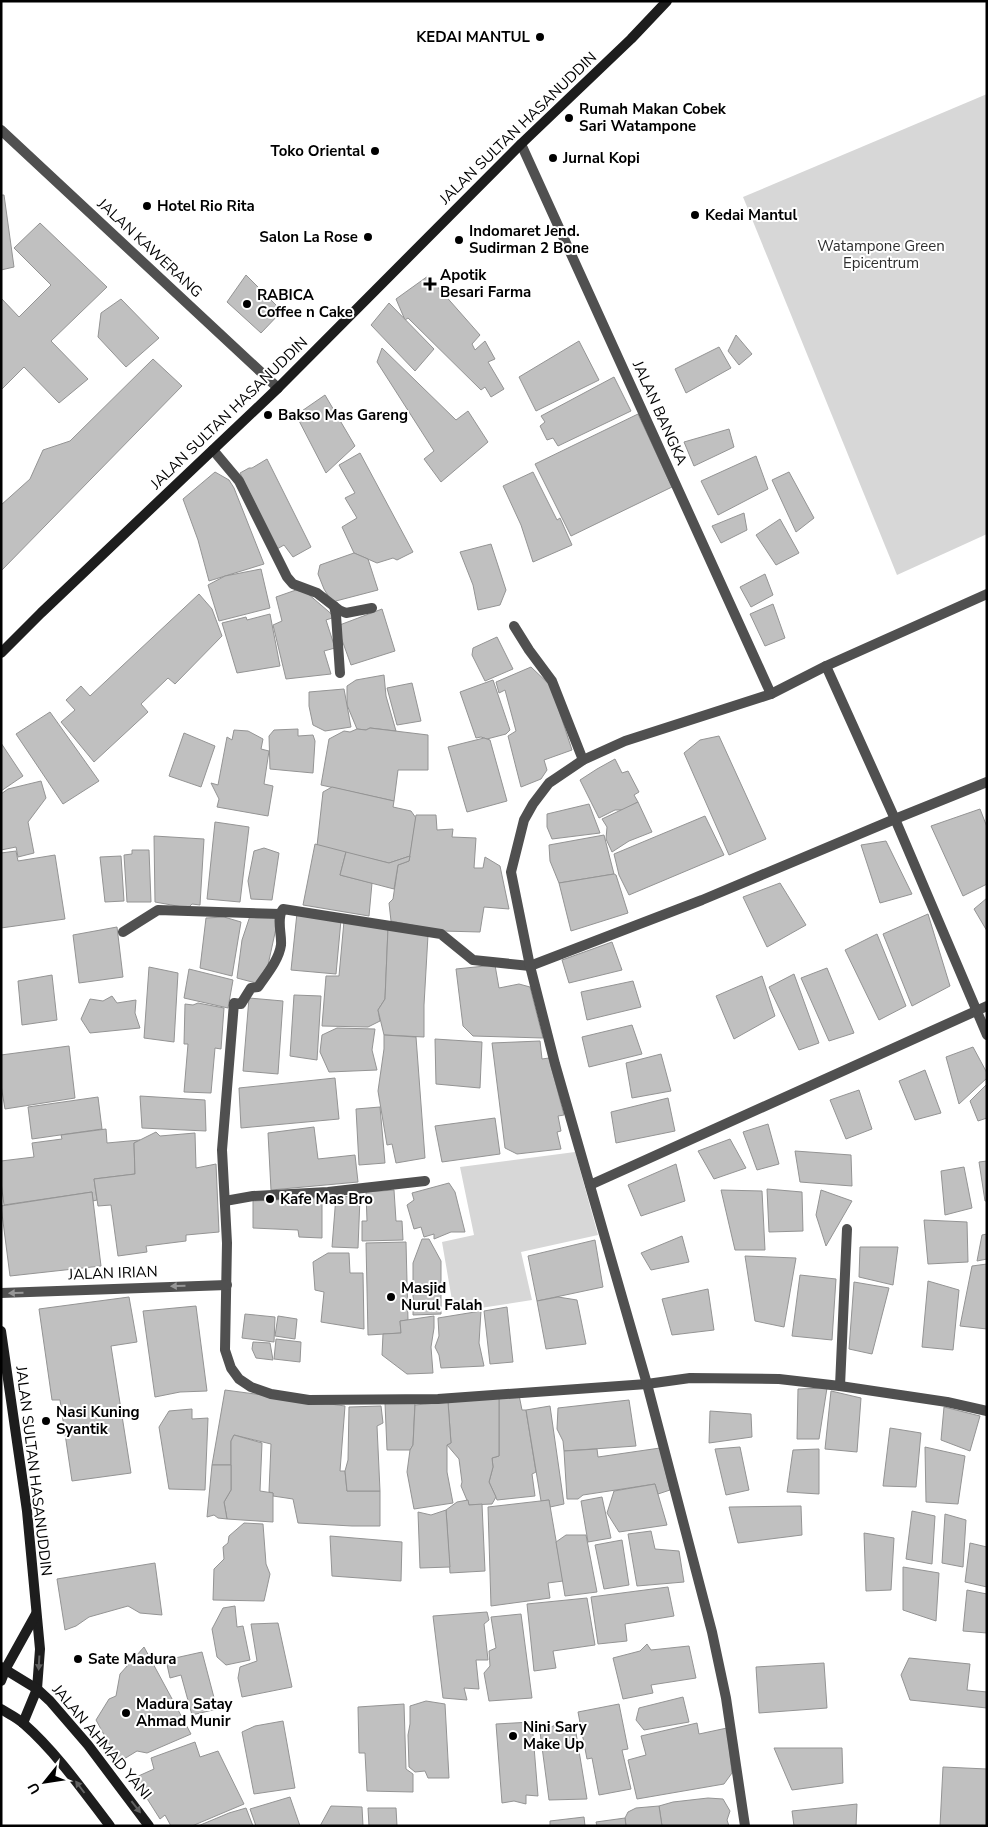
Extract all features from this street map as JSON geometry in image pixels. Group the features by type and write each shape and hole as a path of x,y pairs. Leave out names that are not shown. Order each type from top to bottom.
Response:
{"main road":[{"name":"JALAN SULTAN HASANUDDIN","path":"1,653 278,388 521,144 631,39 667,1"},
{"name":"JALAN SULTAN HASANUDDIN","path":"1,1331 27,1511 40,1649 38,1689 23,1723"},
{"path":"1,1680 4,1668 36,1614"},
{"name":"JALAN AHMAD YANI","path":"4,1668 38,1689 50,1701 88,1745 149,1826"},
{"path":"1,1709 23,1723 74,1779 110,1826"}],"street":[{"name":"JALAN KAWERANG","path":"1,130 278,388"},
{"name":"JALAN BANGKA","path":"521,144 771,694"},
{"path":"213,450 239,481 287,577 293,584 317,593 346,613 372,608"},
{"path":"745,1826 726,1698 712,1632 647,1384 555,1064 530,966 511,872 524,820 549,783 583,760 625,741 771,694 826,666 987,594"},
{"path":"334,606 340,673"},
{"path":"514,626 552,681 583,760"},
{"path":"826,666 895,819 987,1035"},
{"path":"987,782 702,900 530,966 473,960 441,934 283,909 280,914 281,946 272,966 258,987 251,988 241,1004 234,1003 222,1150 227,1285 225,1350 231,1368 239,1379 251,1387 271,1394 309,1400 438,1400 647,1384 690,1378 725,1378 779,1380 840,1386 947,1402 987,1411"},
{"path":"123,932 158,910 280,914"},
{"path":"590,1184 987,1006"},
{"path":"225,1200 253,1196 328,1192 425,1181"},
{"path":"840,1386 847,1229"},
{"name":"JALAN IRIAN","path":"1,1293 227,1285"}],"green space":[{"name":"Watampone Green Epicentrum","path":"987,94 987,534 897,575 743,197"},
{"path":"575,1152 598,1235 521,1252 532,1300 454,1312 442,1242 474,1235 460,1167"}],"building":[{"path":"1,195 4,195 14,267 1,270"},
{"path":"40,223 107,287 51,341 88,379 59,403 24,367 1,390 1,298 19,317 51,285 14,248"},
{"path":"246,275 282,311 261,333 227,302"},
{"path":"428,276 480,335 472,344 475,350 485,341 495,359 488,362 504,389 491,397 485,387 481,390 408,318 405,320 396,299"},
{"path":"121,299 159,338 126,367 98,337 101,313"},
{"path":"389,303 434,349 415,371 371,325"},
{"path":"736,335 752,354 739,365 728,351"},
{"path":"579,341 599,380 536,411 519,377"},
{"path":"719,347 731,368 686,393 675,369"},
{"path":"382,348 456,420 468,411 488,442 441,482 424,459 434,451 377,362"},
{"path":"153,359 182,386 1,571 1,505 30,479 43,450 70,441"},
{"path":"614,377 631,411 558,446 553,438 547,440 540,426 545,422 541,416"},
{"path":"325,395 355,446 326,473 296,415"},
{"path":"638,414 672,487 571,536 535,464"},
{"path":"729,429 734,447 694,466 684,442"},
{"path":"360,453 413,552 397,560 393,558 377,563 354,553 342,527 357,518 345,498 355,493 339,465"},
{"path":"756,456 768,489 718,515 701,481"},
{"path":"267,459 311,547 293,557 284,545 277,549 240,473"},
{"path":"215,472 229,480 234,488 264,564 209,581 198,540 183,499"},
{"path":"533,472 557,520 560,518 572,545 533,562 521,525 503,486"},
{"path":"789,472 814,518 796,532 772,480"},
{"path":"744,513 747,530 721,543 712,526"},
{"path":"780,519 799,553 776,565 756,535"},
{"path":"491,544 506,590 500,605 478,610 473,585 460,552"},
{"path":"354,553 368,559 378,590 332,602 318,574 320,565"},
{"path":"261,569 270,608 219,621 208,585 225,576"},
{"path":"765,574 773,595 751,607 740,587"},
{"path":"296,590 307,593 335,617 326,620 335,648 324,651 331,674 286,679 273,625 282,621 276,597"},
{"path":"199,594 212,609 222,636 175,684 168,678 141,704 148,712 94,762 61,722 75,710 66,700 81,686 90,696"},
{"path":"773,604 785,638 765,646 750,614"},
{"path":"382,609 395,651 351,665 337,626"},
{"path":"270,614 280,666 237,673 222,623 246,617 247,620"},
{"path":"497,637 513,669 485,681 472,655 473,648"},
{"path":"531,667 551,686 572,750 544,760 547,770 541,779 521,787 508,736 516,731 505,690 499,693 496,682"},
{"path":"384,675 386,696 396,731 370,728 366,730 357,729 347,705 347,686 356,680"},
{"path":"493,680 510,730 506,734 487,739 476,738 460,692"},
{"path":"412,683 421,721 397,725 387,688"},
{"path":"344,689 351,727 325,731 313,725 309,706 309,692"},
{"path":"50,712 99,781 63,804 16,734"},
{"path":"370,728 428,735 428,770 398,770 394,801 321,785 329,739 344,731 350,732 357,729 366,730"},
{"path":"298,729 298,736 313,735 315,741 313,773 270,769 269,736 274,730"},
{"path":"234,730 248,731 263,739 261,749 269,751 264,784 273,786 268,816 217,807 219,799 211,783 218,785 227,737 232,740"},
{"path":"184,733 215,746 201,787 169,776"},
{"path":"719,736 766,839 729,855 684,753 700,740"},
{"path":"484,738 490,740 507,801 467,812 448,747"},
{"path":"1,743 23,776 1,791"},
{"path":"615,759 622,773 628,771 639,792 634,795 638,802 623,810 615,810 599,818 580,780"},
{"path":"41,781 46,798 28,822 34,853 18,857 16,847 1,850 1,794 8,789"},
{"path":"332,787 394,801 393,807 411,811 416,818 410,856 389,863 317,846 323,792"},
{"path":"638,802 652,832 629,841 612,852 606,839 607,827 602,819"},
{"path":"589,804 600,833 552,839 547,827 547,814"},
{"path":"980,809 987,827 987,884 963,896 931,826"},
{"path":"416,815 436,815 437,830 453,829 452,837 476,838 474,868 483,868 485,857 500,866 509,909 484,907 480,932 442,931 391,921 389,903 393,899 398,865 409,861"},
{"path":"705,816 724,855 629,895 619,875 614,854"},
{"path":"215,822 249,827 240,902 207,899"},
{"path":"604,835 614,874 559,883 550,861 549,845"},
{"path":"154,836 204,839 200,905 192,904 188,908 155,902"},
{"path":"886,841 912,894 880,903 861,845"},
{"path":"315,844 346,852 340,875 372,883 369,916 303,905"},
{"path":"264,848 279,853 272,900 251,899 248,881 254,851"},
{"path":"132,850 149,850 151,902 127,902 124,855 132,854"},
{"path":"16,851 18,861 55,855 65,919 1,928 1,853"},
{"path":"346,852 389,863 410,856 409,861 398,865 394,889 340,875"},
{"path":"121,856 124,901 105,902 100,857"},
{"path":"616,875 628,913 571,931 559,883"},
{"path":"780,883 806,925 767,947 743,897"},
{"path":"987,898 987,931 974,909"},
{"path":"252,910 278,919 268,965 256,983 237,978 242,940"},
{"path":"297,913 341,920 336,974 291,970"},
{"path":"928,914 950,986 912,1006 883,934"},
{"path":"224,917 241,922 232,976 200,968 206,918"},
{"path":"344,921 388,928 385,999 378,1010 380,1021 368,1027 322,1026 326,976 339,976"},
{"path":"117,927 123,977 79,983 73,935"},
{"path":"388,928 428,935 424,1037 384,1035 378,1010 385,999"},
{"path":"877,934 906,1006 879,1020 845,950"},
{"path":"612,942 622,970 569,983 562,960"},
{"path":"495,965 499,988 519,984 530,987 543,1038 473,1036 463,1026 456,969"},
{"path":"149,967 178,973 174,1042 144,1038"},
{"path":"827,968 854,1033 829,1041 801,978"},
{"path":"189,969 233,980 228,1008 184,998"},
{"path":"794,974 819,1043 799,1050 769,987"},
{"path":"52,975 57,1020 22,1025 18,981"},
{"path":"762,976 775,1016 734,1039 716,996"},
{"path":"633,981 641,1007 587,1020 581,992"},
{"path":"294,995 321,996 317,1060 290,1056"},
{"path":"112,996 117,1003 136,1000 135,1013 140,1028 90,1033 81,1019 90,999 103,1001"},
{"path":"249,998 283,1001 278,1074 243,1071"},
{"path":"198,1003 224,1008 221,1049 215,1048 211,1093 184,1092 188,1044 184,1044 185,1004 193,1005"},
{"path":"632,1025 642,1054 589,1067 582,1037"},
{"path":"337,1028 375,1029 372,1050 377,1070 329,1072 320,1052 322,1035"},
{"path":"384,1035 416,1037 425,1158 396,1163 392,1144 387,1145 378,1091"},
{"path":"435,1039 482,1042 480,1088 436,1084"},
{"path":"540,1041 542,1059 549,1058 564,1115 558,1116 561,1131 557,1132 561,1149 517,1154 505,1148 492,1043"},
{"path":"69,1046 75,1098 5,1109 1,1085 1,1055"},
{"path":"973,1047 987,1073 987,1078 959,1104 946,1057"},
{"path":"661,1054 671,1091 632,1098 626,1063"},
{"path":"925,1070 941,1113 915,1120 899,1081"},
{"path":"335,1078 339,1119 241,1128 239,1088"},
{"path":"987,1084 987,1118 978,1121 970,1101"},
{"path":"859,1090 872,1129 846,1139 830,1100"},
{"path":"140,1096 205,1100 206,1131 142,1128"},
{"path":"98,1097 102,1129 32,1139 28,1107"},
{"path":"668,1098 675,1131 616,1143 611,1112"},
{"path":"380,1107 385,1163 359,1165 356,1109"},
{"path":"495,1118 500,1154 442,1162 435,1126"},
{"path":"768,1124 779,1164 757,1170 743,1132"},
{"path":"314,1127 318,1159 355,1155 358,1182 271,1190 268,1133"},
{"path":"106,1129 107,1143 140,1140 134,1143 135,1174 94,1179 97,1200 93,1201 92,1192 4,1205 1,1161 34,1157 32,1143 62,1139 61,1135"},
{"path":"156,1132 160,1136 195,1133 196,1168 216,1164 219,1232 186,1235 186,1241 146,1246 147,1252 118,1256 111,1205 98,1206 94,1179 135,1174 134,1143"},
{"path":"730,1139 746,1168 714,1179 698,1151"},
{"path":"795,1151 851,1155 852,1186 800,1182"},
{"path":"987,1161 987,1201 985,1201 979,1162"},
{"path":"676,1164 685,1201 641,1216 628,1185"},
{"path":"964,1167 972,1208 945,1215 941,1171"},
{"path":"449,1183 455,1192 465,1232 451,1232 434,1239 434,1234 424,1237 421,1227 414,1229 407,1205 414,1200 412,1193"},
{"path":"767,1189 802,1192 803,1231 769,1232"},
{"path":"394,1190 396,1221 402,1221 403,1240 362,1241 362,1221 367,1221 366,1192"},
{"path":"721,1190 762,1191 765,1250 735,1250"},
{"path":"821,1190 852,1201 826,1246 816,1215"},
{"path":"92,1192 101,1266 10,1276 1,1206"},
{"path":"336,1196 360,1197 358,1248 332,1247"},
{"path":"322,1198 322,1238 299,1237 298,1230 253,1228 253,1201"},
{"path":"924,1220 967,1222 968,1262 928,1264"},
{"path":"987,1234 987,1259 977,1261 982,1235"},
{"path":"682,1236 689,1262 651,1270 641,1253"},
{"path":"422,1239 429,1239 441,1261 441,1314 413,1315 413,1263"},
{"path":"595,1240 603,1287 537,1301 528,1256"},
{"path":"406,1242 408,1320 400,1321 401,1333 368,1335 366,1243"},
{"path":"860,1247 898,1247 893,1285 859,1277"},
{"path":"328,1253 349,1253 350,1273 363,1273 364,1329 321,1322 324,1292 315,1290 313,1262"},
{"path":"745,1256 796,1258 784,1327 755,1321"},
{"path":"987,1264 987,1329 960,1326 972,1266"},
{"path":"800,1275 836,1279 832,1340 792,1336"},
{"path":"928,1281 959,1290 953,1350 922,1347"},
{"path":"854,1282 889,1288 872,1354 849,1349"},
{"path":"708,1289 714,1330 672,1335 662,1299"},
{"path":"129,1297 137,1342 111,1346 131,1473 72,1481 60,1400 52,1400 39,1309"},
{"path":"558,1297 577,1300 586,1344 546,1349 537,1301"},
{"path":"196,1306 207,1391 180,1392 155,1397 143,1311"},
{"path":"507,1307 513,1362 490,1364 484,1311"},
{"path":"481,1311 479,1343 484,1366 441,1368 439,1355 435,1347 439,1336 438,1318"},
{"path":"245,1314 275,1317 274,1342 242,1338"},
{"path":"278,1316 297,1319 295,1339 275,1336"},
{"path":"434,1316 431,1347 433,1373 407,1374 382,1355 383,1334 401,1333 400,1321"},
{"path":"276,1339 301,1342 300,1362 274,1359"},
{"path":"253,1342 270,1343 273,1360 256,1358 252,1349"},
{"path":"827,1388 819,1439 797,1439 798,1389"},
{"path":"225,1390 345,1406 340,1471 345,1471 347,1491 380,1491 380,1526 298,1523 293,1499 273,1496 273,1493 269,1492 271,1444 234,1435 231,1441 231,1465 212,1465"},
{"path":"831,1391 861,1398 857,1452 825,1449"},
{"path":"519,1395 522,1410 526,1410 536,1472 532,1474 535,1496 497,1500 489,1482 493,1467 492,1458 499,1456 499,1397"},
{"path":"499,1397 499,1456 492,1458 493,1467 489,1482 496,1497 492,1504 469,1505 461,1486 459,1459 447,1445 451,1443 448,1402"},
{"path":"629,1400 636,1446 564,1451 563,1441 557,1429 558,1408"},
{"path":"415,1402 413,1445 410,1450 387,1450 385,1403"},
{"path":"448,1402 451,1443 447,1445 447,1472 453,1503 414,1509 407,1472 410,1450 413,1445 415,1405"},
{"path":"381,1406 383,1423 377,1426 380,1491 347,1491 345,1471 348,1460 349,1407"},
{"path":"550,1406 564,1504 550,1507 549,1500 541,1501 526,1410"},
{"path":"944,1407 980,1416 970,1451 941,1440"},
{"path":"192,1409 192,1419 208,1418 205,1490 169,1489 159,1427 169,1411"},
{"path":"710,1411 751,1414 752,1437 709,1443"},
{"path":"890,1428 921,1433 916,1487 883,1486"},
{"path":"234,1435 262,1443 260,1491 273,1493 273,1522 227,1519 224,1502 231,1490 231,1441"},
{"path":"740,1447 749,1490 726,1495 715,1449"},
{"path":"925,1447 965,1456 958,1504 926,1502"},
{"path":"660,1448 670,1490 658,1494 655,1484 583,1495 578,1499 567,1499 564,1451 597,1449 598,1457"},
{"path":"819,1449 819,1494 787,1492 793,1450"},
{"path":"212,1465 231,1465 231,1490 224,1502 227,1519 218,1518 214,1515 207,1517"},
{"path":"655,1484 667,1525 619,1532 607,1513 614,1491"},
{"path":"602,1497 611,1538 588,1542 581,1501"},
{"path":"468,1500 469,1505 482,1504 485,1571 450,1573 446,1510 457,1502"},
{"path":"549,1500 563,1581 548,1583 550,1598 491,1606 488,1507"},
{"path":"801,1506 802,1535 738,1543 729,1507"},
{"path":"446,1510 450,1567 420,1568 418,1512 431,1515"},
{"path":"912,1511 935,1516 932,1564 906,1559"},
{"path":"945,1514 966,1520 963,1567 942,1563"},
{"path":"244,1523 263,1524 266,1564 270,1574 264,1601 213,1600 214,1569 224,1559 223,1547 228,1543 229,1536"},
{"path":"651,1531 655,1549 679,1551 684,1582 637,1586 628,1534"},
{"path":"864,1533 894,1538 891,1590 866,1591"},
{"path":"566,1535 586,1535 597,1592 565,1596 556,1542"},
{"path":"330,1536 402,1542 401,1581 332,1576"},
{"path":"622,1540 629,1585 604,1589 595,1545"},
{"path":"970,1543 987,1547 987,1587 965,1582"},
{"path":"155,1563 162,1615 140,1613 128,1606 89,1617 76,1626 65,1630 57,1579"},
{"path":"903,1567 939,1573 936,1621 903,1610"},
{"path":"668,1587 674,1616 625,1624 627,1641 598,1644 591,1597"},
{"path":"967,1590 987,1594 987,1633 963,1631"},
{"path":"587,1598 595,1645 553,1651 556,1668 534,1671 527,1604"},
{"path":"235,1606 237,1627 243,1626 250,1660 226,1665 217,1657 212,1629 223,1608"},
{"path":"487,1612 489,1620 484,1624 488,1660 476,1660 479,1689 464,1688 467,1700 443,1698 433,1616"},
{"path":"521,1614 532,1698 489,1701 484,1673 490,1666 489,1651 496,1648 491,1617"},
{"path":"278,1623 292,1687 242,1697 238,1678 240,1667 257,1661 251,1624"},
{"path":"647,1644 651,1650 689,1646 696,1678 651,1685 653,1693 623,1699 613,1658 640,1651"},
{"path":"144,1647 191,1734 147,1753 137,1751 119,1762 96,1720 109,1699 116,1696 120,1674"},
{"path":"202,1652 217,1709 192,1715 181,1675 170,1678 166,1660"},
{"path":"909,1658 970,1664 967,1690 987,1692 987,1708 910,1700 901,1675"},
{"path":"824,1663 827,1708 759,1713 756,1667"},
{"path":"683,1697 689,1722 644,1730 636,1720 639,1708"},
{"path":"426,1701 445,1704 449,1778 428,1778 425,1771 415,1772 409,1767 408,1735 410,1706"},
{"path":"404,1704 406,1769 413,1774 413,1792 367,1791 365,1753 359,1753 358,1707"},
{"path":"619,1704 628,1749 622,1750 631,1789 599,1795 592,1758 587,1759 578,1712"},
{"path":"283,1721 295,1788 254,1794 242,1732 255,1726"},
{"path":"532,1722 538,1796 526,1795 526,1804 514,1801 502,1803 496,1724"},
{"path":"562,1722 575,1727 587,1799 549,1800 540,1732"},
{"path":"697,1723 699,1734 727,1728 732,1773 724,1784 637,1799 628,1760 646,1755 641,1736"},
{"path":"195,1742 200,1757 218,1751 244,1804 192,1826 171,1826 165,1815 160,1819 134,1778 154,1769 151,1758"},
{"path":"774,1748 842,1748 843,1783 792,1790"},
{"path":"943,1767 987,1769 987,1826 940,1826"},
{"path":"290,1797 300,1826 256,1826 250,1809"},
{"path":"708,1798 723,1799 730,1811 727,1820 729,1826 662,1826 659,1806 673,1802"},
{"path":"857,1804 856,1826 794,1826 792,1811"},
{"path":"331,1806 362,1807 363,1826 320,1826"},
{"path":"659,1806 662,1826 626,1826 625,1818 628,1812 636,1808"},
{"path":"246,1808 253,1826 198,1826 229,1813"},
{"path":"368,1808 396,1808 397,1826 369,1826"},
{"path":"584,1817 585,1826 550,1826 550,1821"},
{"path":"625,1818 626,1826 597,1826 596,1822"}],"place":[{"name":"KEDAI MANTUL","path":"540,37"},
{"name":"Rumah Makan Cobek Sari Watampone","path":"569,118"},
{"name":"Toko Oriental","path":"375,151"},
{"name":"Jurnal Kopi","path":"553,158"},
{"name":"Hotel Rio Rita","path":"147,206"},
{"name":"Kedai Mantul","path":"695,215"},
{"name":"Salon La Rose","path":"368,237"},
{"name":"Indomaret Jend. Sudirman 2 Bone","path":"459,240"},
{"name":"Apotik Besari Farma","path":"430,284"},
{"name":"RABICA Coffee n Cake","path":"247,304"},
{"name":"Bakso Mas Gareng","path":"268,415"},
{"name":"Kafe Mas Bro","path":"270,1199"},
{"name":"Masjid Nurul Falah","path":"391,1297"},
{"name":"Nasi Kuning Syantik","path":"46,1421"},
{"name":"Sate Madura","path":"78,1659"},
{"name":"Madura Satay Ahmad Munir","path":"126,1713"},
{"name":"Nini Sary Make Up","path":"513,1736"}]}
